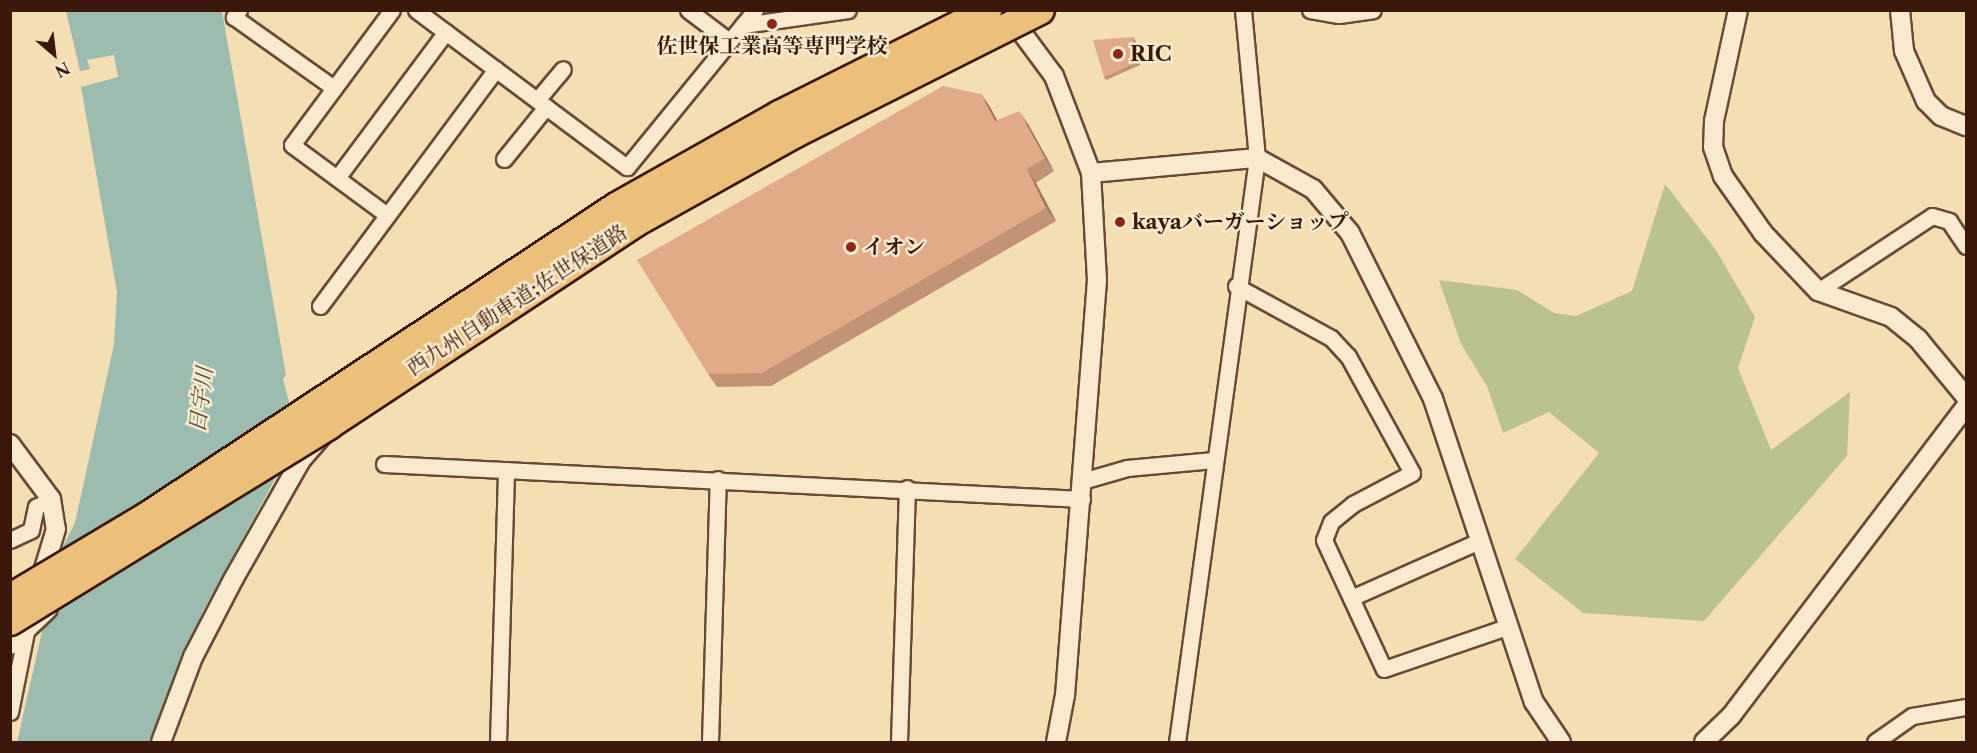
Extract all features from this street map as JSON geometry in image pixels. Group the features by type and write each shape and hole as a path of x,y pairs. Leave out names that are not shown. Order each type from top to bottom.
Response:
{"highway":[{"name":"西九州自動車道;佐世保道路","path":"10,597 149,514 616,206 779,114 987,10"},
{"name":"西九州自動車道;佐世保道路","path":"19,624 634,223 784,138 1041,10"}],"street":[{"path":"239,10 234,17 334,88"},
{"path":"387,215 292,145 392,10"},
{"path":"416,10 627,167 754,10"},
{"path":"688,10 729,41"},
{"path":"743,25 848,10"},
{"path":"19,624 45,611 118,550 368,383 963,10"},
{"path":"1005,10 1054,76 1091,173 1097,280 1065,695 1056,742"},
{"path":"1177,742 1236,286 1257,158 1243,10"},
{"path":"1310,10 1339,15 1373,10"},
{"path":"1738,10 1713,147 1723,176 1745,212 1818,291 1891,318 1918,339 1966,397"},
{"path":"1900,10 1904,51 1926,100 1941,116 1966,126"},
{"path":"337,178 446,32"},
{"path":"320,306 496,69"},
{"path":"504,159 563,69"},
{"path":"1091,173 1257,158 1313,189 1350,233 1432,399 1534,702 1561,742"},
{"path":"1818,291 1932,216 1949,221 1966,246"},
{"path":"1236,286 1331,338 1348,357 1412,473 1331,522 1324,540 1384,669 1507,627"},
{"path":"161,742 193,657 301,460 368,383"},
{"path":"1704,742 1731,716 1966,406"},
{"path":"10,444 51,499 56,529 10,645"},
{"path":"384,464 907,488 1082,490 1127,468 1214,460"},
{"path":"498,742 506,470"},
{"path":"710,742 718,479"},
{"path":"899,742 907,488"},
{"path":"10,540 31,530 36,507 51,499"},
{"path":"1351,598 1479,542"},
{"path":"10,712 19,624"},
{"path":"1875,742 1912,716 1966,707"}],"green space":[{"path":"1665,184 1716,250 1755,317 1738,368 1771,450 1850,392 1847,456 1704,621 1583,613 1515,559 1599,453 1549,412 1503,433 1487,386 1461,344 1439,280 1517,290 1554,313 1576,316 1632,291"}],"water":[{"name":"日宇川","path":"66,11 222,11 286,375 283,379 298,437 203,611 151,742 17,742 60,552 75,523 114,344 117,292 81,87 118,77 114,55 87,60 90,69 80,71"}],"building":[{"name":"RIC","path":"1133,37 1138,62 1104,77 1093,40"},
{"name":"イオン","path":"943,86 981,94 995,121 1019,111 1045,158 1027,169 1046,208 762,373 708,374 637,260"}],"place":[{"name":"佐世保工業高等専門学校","path":"772,24"},
{"name":"RIC","path":"1118,54"},
{"name":"kayaバーガーショップ","path":"1120,222"},
{"name":"イオン","path":"851,247"}]}
